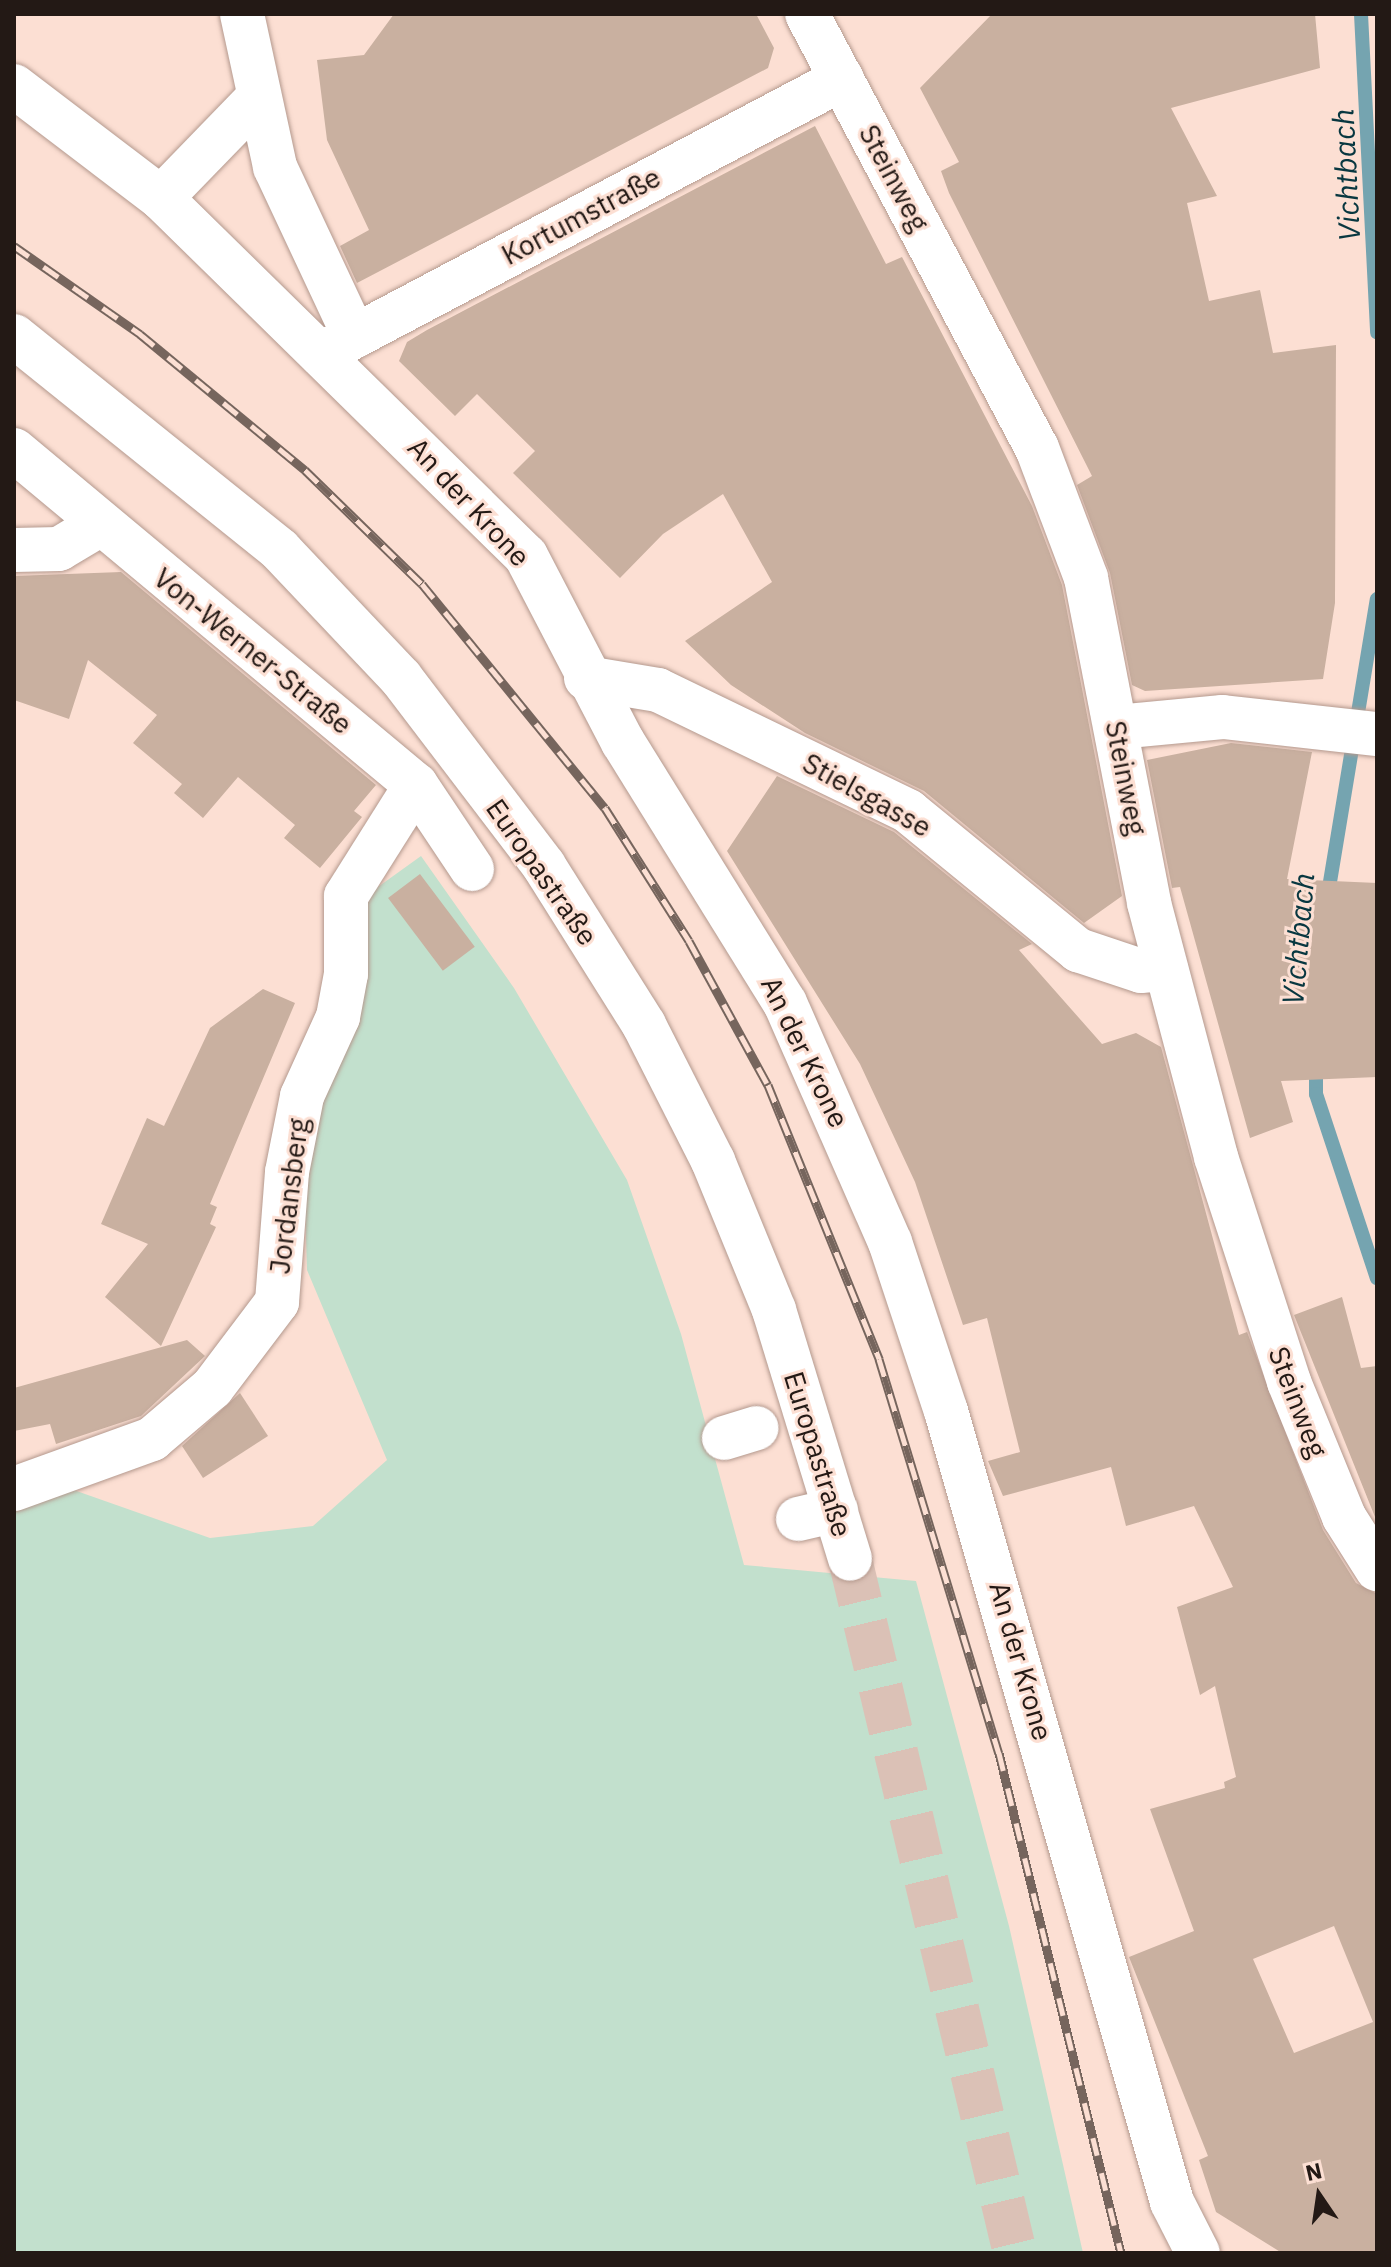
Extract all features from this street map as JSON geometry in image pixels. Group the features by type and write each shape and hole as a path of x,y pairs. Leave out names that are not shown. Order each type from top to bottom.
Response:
{"street":[{"path":"242,14 257,99 275,167 338,345"},
{"name":"Steinweg","path":"807,14 1037,448 1086,578 1166,969 1224,1187 1289,1382 1344,1517 1377,1569"},
{"name":"Kortumstraße","path":"338,345 842,79"},
{"name":"An der Krone","path":"14,86 161,198 338,345 526,556 586,678 785,1003 890,1242 994,1564 1172,2202 1198,2253"},
{"path":"161,198 257,99"},
{"name":"Europastraße","path":"14,336 280,550 401,678 544,866 644,1025 713,1161 774,1310 817,1514 850,1559"},
{"name":"Von-Werner-Straße","path":"14,450 99,525 416,785 472,869"},
{"path":"14,550 59,549 99,525"},
{"name":"Stielsgasse","path":"586,678 658,690 908,811 1078,950 1141,971 1166,969"},
{"path":"1117,727 1223,717 1377,734"},
{"name":"Jordansberg","path":"14,1489 152,1439 212,1388 277,1302 296,1126 338,1017 346,974 346,896 416,785"}],"green space":[{"path":"421,856 514,988 627,1180 681,1334 744,1565 916,1581 1009,1926 1083,2253 14,2253 14,1502 68,1488 210,1538 313,1526 387,1460 307,1270 304,1175 364,897"}],"building":[{"path":"394,14 756,14 774,48 768,68 357,283 340,246 369,230 327,140 317,60 364,55"},
{"path":"992,14 1315,14 1320,68 1171,108 1217,196 1187,203 1209,301 1260,290 1273,353 1336,345 1335,603 1323,679 1145,691 1132,685 1110,573 1077,485 1092,476 949,193 941,171 959,162 920,88"},
{"path":"815,126 886,264 902,257 1032,506 1062,585 1122,896 1084,923 924,791 805,733 731,685 685,641 772,582 723,494 663,534 620,578 513,473 535,451 477,394 455,416 399,361 407,342 427,330"},
{"path":"121,572 376,785 354,811 362,817 320,868 284,838 295,825 238,777 203,818 174,793 182,784 133,743 157,715 88,660 69,719 14,700 14,576"},
{"path":"1231,743 1312,752 1287,879 1377,883 1377,1077 1281,1081 1293,1122 1250,1138 1180,887 1172,888 1147,760"},
{"path":"777,776 894,832 1032,944 1019,950 1102,1044 1136,1033 1161,1047 1239,1335 1247,1332 1323,1530 1356,1583 1377,1594 1377,2253 1282,2253 1216,2212 1199,2160 1208,2156 1129,1957 1194,1931 1150,1809 1225,1788 1224,1782 1236,1777 1215,1686 1200,1695 1177,1607 1233,1587 1194,1506 1126,1526 1111,1467 1003,1496 988,1461 1020,1452 987,1318 963,1325 915,1182 860,1064 727,851","holes":["1334,1926 1373,2022 1294,2053 1253,1959"]},
{"path":"420,874 475,947 443,971 388,898"},
{"path":"263,989 295,1003 210,1204 217,1207 210,1224 216,1227 161,1346 105,1297 148,1244 101,1224 147,1118 164,1126 210,1028"},
{"path":"1342,1297 1361,1368 1377,1366 1377,1522 1294,1315"},
{"path":"187,1340 205,1356 141,1416 56,1444 50,1424 14,1431 14,1388"},
{"path":"240,1393 268,1436 203,1478 182,1446"}],"waterway":[{"name":"Vichtbach","path":"1361,14 1377,333"},
{"name":"Vichtbach","path":"1327,900 1377,599"},
{"name":"Vichtbach","path":"1316,1060 1316,1094 1377,1278"}],"tunnel":[{"path":"850,1559 1015,2253"}],"railway":[{"path":"14,246 140,334 305,470 422,584 605,808 689,941 768,1085 879,1359 999,1753 1121,2253"}]}
